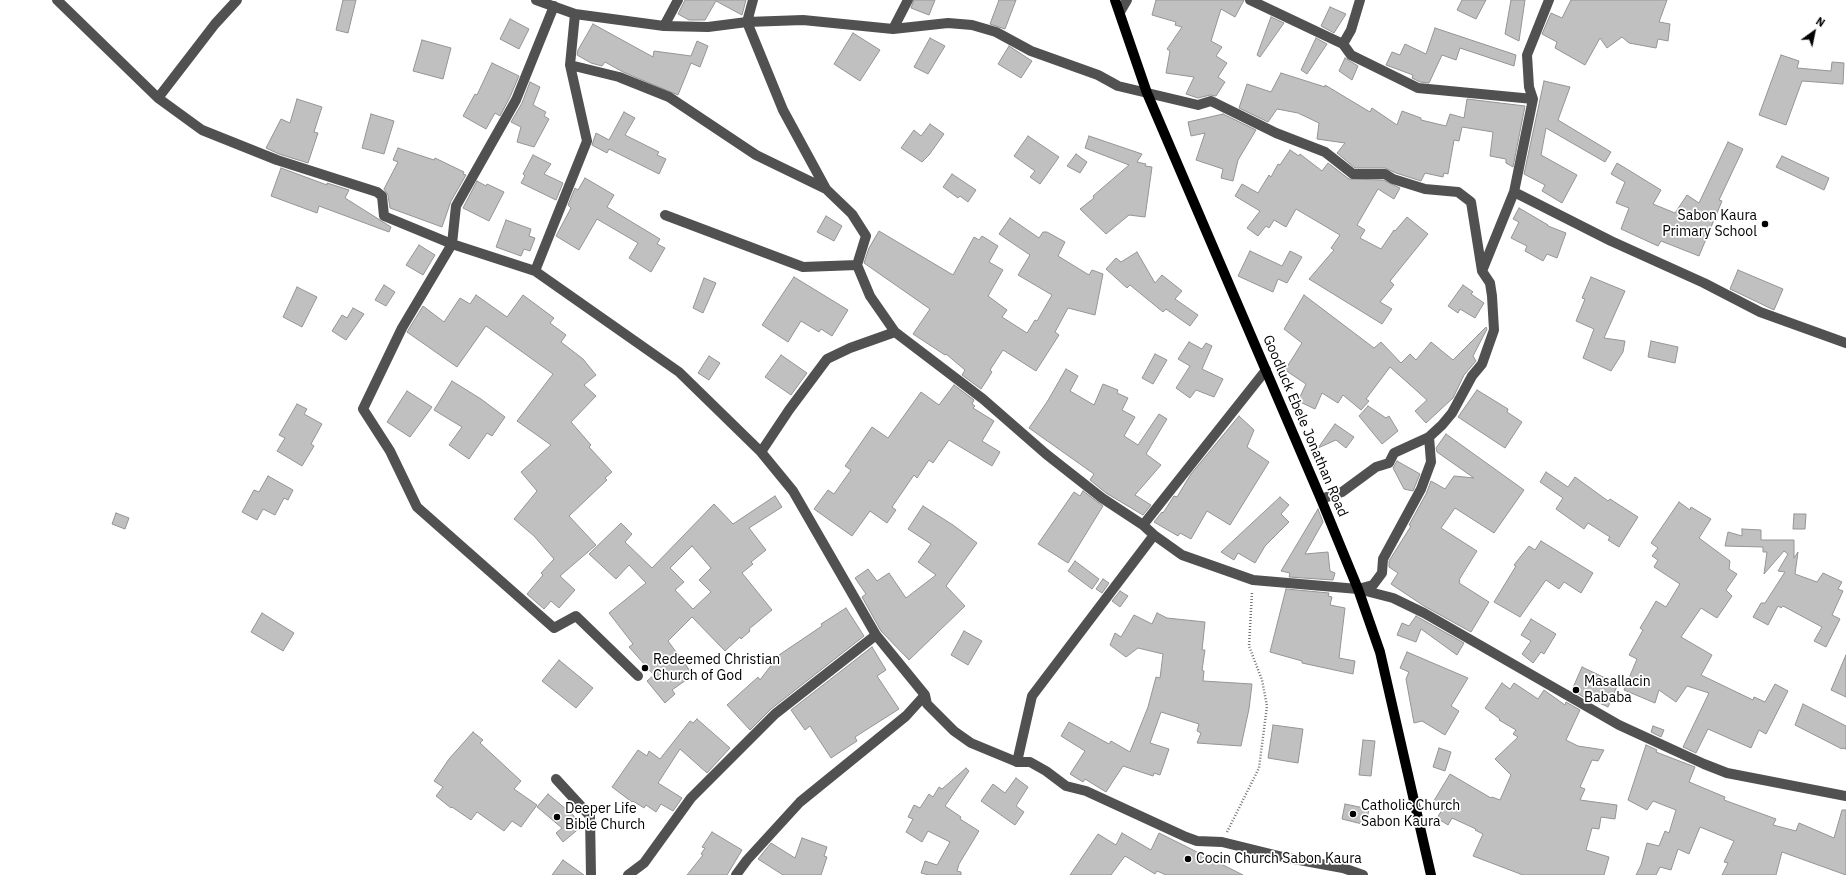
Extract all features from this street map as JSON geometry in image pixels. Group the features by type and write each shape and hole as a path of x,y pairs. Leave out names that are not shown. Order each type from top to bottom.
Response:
{"main road":[{"name":"Goodluck Ebele Jonathan Road","path":"1115,0 1147,93 1358,589 1380,652 1431,875"}],"street":[{"path":"57,0 158,98 202,130 277,160 377,192 382,196 384,216 452,244 535,271 679,372 761,452 793,491 876,635 925,695 927,704 954,731 971,743 1017,762 1030,762 1046,770 1066,786 1086,791 1197,841 1222,842 1284,857 1343,868 1363,875"},
{"path":"158,98 215,24 237,0"},
{"path":"536,0 574,14 664,26 708,27 747,22 803,20 893,29 948,23 972,25 996,32 1031,52 1098,75 1118,86 1198,105 1211,102 1276,133 1325,152 1353,174 1385,174 1425,189 1458,192 1471,202 1482,271 1490,283 1494,330 1482,364 1472,376 1452,413 1442,426 1429,437 1394,453 1389,463 1376,467 1342,492 1321,499"},
{"path":"664,26 678,0"},
{"path":"753,0 747,22 783,110 826,189 852,214 866,236 857,265 870,296 894,332 983,399 1046,454 1102,498 1143,525 1154,535 1182,555 1253,580 1358,589 1393,598 1424,613 1618,725 1704,764 1727,773 1846,796"},
{"path":"893,29 908,0"},
{"path":"1120,12 1127,0"},
{"path":"1250,0 1343,44 1351,55 1418,88 1533,99"},
{"path":"1343,44 1351,30 1360,0"},
{"path":"1482,271 1514,192 1533,99 1529,87 1527,55 1549,0"},
{"path":"554,6 516,100 456,206 452,244 402,328 363,409 390,451 417,507 554,628 576,616 638,676"},
{"path":"535,271 587,141 570,66 574,14"},
{"path":"570,66 619,78 669,97 756,156 826,189"},
{"path":"1514,192 1611,241 1704,283 1760,312 1846,343"},
{"path":"665,215 803,267 857,265"},
{"path":"761,452 789,410 827,359 850,348 894,332"},
{"path":"1143,525 1266,370"},
{"path":"1358,589 1373,585 1382,573 1383,558 1422,489 1431,462 1429,437"},
{"path":"1017,762 1032,696 1154,535"},
{"path":"628,875 644,863 691,798 775,714 876,635"},
{"path":"736,875 747,860 800,802 906,716 925,695"},
{"path":"556,780 590,816 591,875"}],"path":[{"path":"1222,842 1259,768 1267,706 1262,680 1249,646 1253,580"}],"building":[{"path":"343,0 356,0 348,33 336,30"},
{"path":"685,0 746,0 742,15 716,1 705,20 689,20 678,14"},
{"path":"914,0 935,0 929,15 911,8"},
{"path":"999,0 1016,0 1005,29 990,24"},
{"path":"1156,0 1244,0 1235,17 1221,9 1211,41 1222,47 1216,56 1227,63 1218,77 1225,82 1216,96 1210,95 1198,98 1186,94 1194,77 1166,73 1170,51 1167,49 1182,27 1175,25 1176,22 1152,15"},
{"path":"1462,0 1486,0 1476,19 1457,10"},
{"path":"1511,0 1525,0 1519,41 1505,34"},
{"path":"1571,0 1667,0 1659,22 1670,24 1668,41 1658,39 1656,48 1629,43 1622,37 1607,48 1600,38 1585,65 1555,48 1557,42 1542,34 1551,13 1562,18"},
{"path":"1330,7 1346,14 1334,33 1321,26"},
{"path":"1271,17 1284,23 1260,57 1257,55"},
{"path":"510,19 529,29 519,49 500,39"},
{"path":"593,24 653,57 654,51 691,56 697,41 708,46 700,67 691,63 678,95 623,72 605,62 602,66 591,63 577,55 578,50"},
{"path":"1435,28 1516,55 1514,66 1460,48 1456,60 1442,55 1429,83 1420,82 1412,78 1413,75 1386,65 1392,52 1400,55 1405,44 1426,54"},
{"path":"853,33 880,50 860,81 834,64"},
{"path":"930,38 945,46 928,74 914,67"},
{"path":"1316,38 1327,44 1307,74 1301,70"},
{"path":"422,40 451,48 443,79 413,71"},
{"path":"1009,46 1032,61 1021,78 998,64"},
{"path":"1781,55 1799,61 1797,68 1831,71 1832,62 1844,63 1843,84 1802,81 1786,125 1759,115"},
{"path":"1345,58 1358,66 1352,80 1339,71"},
{"path":"492,63 519,76 500,116 495,113 486,129 463,116 475,94 477,95"},
{"path":"1281,73 1325,87 1325,85 1370,112 1372,108 1397,125 1402,111 1421,118 1421,120 1446,126 1450,114 1464,118 1467,99 1525,106 1513,167 1506,163 1506,159 1490,156 1493,132 1462,127 1459,141 1454,140 1448,174 1444,173 1443,177 1425,173 1421,181 1385,168 1355,168 1337,153 1345,143 1317,139 1319,123 1298,113 1277,109 1268,122 1239,108 1247,84 1271,92"},
{"path":"1544,81 1570,87 1558,120 1611,152 1605,162 1546,128 1541,155 1577,175 1562,203 1542,191 1545,185 1524,174"},
{"path":"530,82 540,87 533,105 546,112 544,116 549,119 534,147 517,142 521,127 511,122 522,103"},
{"path":"297,99 322,107 314,132 318,133 308,163 279,154 266,148 281,119 290,123"},
{"path":"624,112 635,118 625,135 659,152 657,155 666,159 659,174 609,149 607,153 592,145 596,133 609,140"},
{"path":"371,114 394,121 384,154 362,148"},
{"path":"1223,114 1256,130 1238,160 1233,181 1221,178 1223,169 1196,160 1205,133 1191,136 1188,122"},
{"path":"930,124 944,134 922,162 901,148 914,130 921,136"},
{"path":"1028,136 1059,157 1040,184 1030,177 1035,171 1014,156"},
{"path":"1089,136 1142,154 1137,162 1146,164 1145,166 1152,167 1145,217 1129,215 1106,234 1080,209 1129,165 1085,148"},
{"path":"1728,142 1743,149 1719,200 1722,201 1699,256 1661,241 1658,246 1621,229 1629,208 1616,203 1625,182 1611,174 1617,163 1661,190 1653,204 1675,213 1687,195 1699,203"},
{"path":"398,148 434,160 435,158 464,172 463,174 466,175 451,201 442,227 390,208 388,195 384,189 398,162 393,160"},
{"path":"1290,150 1299,156 1300,154 1322,171 1328,163 1349,179 1383,180 1400,188 1394,199 1378,189 1357,225 1365,230 1360,238 1381,249 1394,230 1395,231 1407,217 1428,234 1390,281 1394,285 1380,302 1392,309 1382,324 1309,279 1334,250 1331,248 1340,235 1296,209 1286,227 1274,220 1269,228 1266,226 1258,236 1247,228 1260,211 1235,196 1242,184 1258,193 1269,175 1271,177 1278,164 1280,165"},
{"path":"1076,154 1087,162 1080,173 1067,166"},
{"path":"533,155 551,164 544,174 563,183 556,200 521,183 525,176 523,174"},
{"path":"1782,156 1829,178 1824,190 1776,167"},
{"path":"281,168 327,185 327,183 349,190 345,198 391,227 389,232 319,206 317,213 271,196"},
{"path":"952,174 976,190 968,202 960,196 958,198 943,187"},
{"path":"585,178 614,195 607,207 660,239 657,244 665,248 651,272 629,258 638,243 597,219 579,250 556,236 571,208 568,205 575,188 578,190"},
{"path":"477,181 486,186 487,184 504,192 489,221 463,208"},
{"path":"1519,208 1548,226 1566,233 1557,258 1547,254 1543,261 1525,251 1527,246 1511,238 1519,222 1513,219"},
{"path":"826,216 842,226 834,241 817,232"},
{"path":"1010,218 1039,238 1043,232 1047,232 1065,242 1058,256 1089,275 1092,270 1103,274 1095,315 1068,308 1055,332 1059,335 1036,371 1003,350 990,370 992,372 981,389 962,375 965,370 946,354 945,355 913,334 930,309 864,263 869,248 879,231 953,275 974,237 979,240 982,236 998,246 989,262 1003,270 988,296 1007,310 1002,317 1027,333 1035,320 1037,321 1052,295 1018,275 1030,255 999,234"},
{"path":"506,220 531,229 529,236 535,238 530,251 524,249 521,256 496,247"},
{"path":"419,245 435,255 423,275 406,265"},
{"path":"1250,251 1282,266 1290,251 1302,257 1287,283 1278,279 1273,292 1238,276"},
{"path":"1137,252 1155,283 1162,275 1182,291 1175,299 1198,315 1190,326 1166,309 1163,312 1130,285 1127,288 1106,269 1116,258 1121,262"},
{"path":"1738,270 1783,289 1774,310 1730,289"},
{"path":"794,277 848,310 832,336 821,329 819,332 801,321 788,342 762,325"},
{"path":"1591,277 1625,291 1604,338 1625,341 1623,352 1611,371 1583,358 1594,329 1576,321 1585,299 1582,298"},
{"path":"704,278 716,283 703,313 693,308"},
{"path":"384,285 395,292 386,306 375,300"},
{"path":"1463,285 1473,292 1471,294 1484,303 1475,318 1460,309 1458,313 1448,306"},
{"path":"297,287 317,297 302,327 283,317"},
{"path":"476,295 507,317 523,295 554,318 550,323 566,335 561,342 583,359 596,375 584,385 596,396 571,422 591,445 589,447 612,472 605,478 607,480 569,516 596,545 560,576 575,590 559,608 551,601 544,609 527,594 543,575 541,573 554,559 534,536 514,519 537,491 521,472 551,445 517,421 553,374 486,326 457,367 407,332 423,306 444,322 460,298 470,304"},
{"path":"1304,295 1374,348 1381,342 1401,363 1410,354 1416,360 1431,342 1453,360 1486,327 1487,329 1473,356 1476,361 1464,375 1453,398 1426,423 1415,411 1427,400 1390,367 1366,399 1369,401 1361,410 1343,395 1338,403 1322,393 1315,409 1298,401 1306,384 1285,370 1302,343 1284,329"},
{"path":"353,308 364,314 346,340 332,331 342,315 347,318"},
{"path":"1651,341 1678,347 1675,363 1648,357"},
{"path":"1189,342 1202,349 1206,343 1212,346 1202,369 1223,379 1214,397 1196,390 1190,398 1176,388 1190,366 1178,359"},
{"path":"1155,354 1167,360 1153,384 1142,378"},
{"path":"781,355 807,373 791,395 765,377"},
{"path":"709,356 720,363 709,380 698,373"},
{"path":"1066,369 1078,376 1070,391 1094,405 1103,384 1118,390 1117,393 1128,398 1122,410 1135,417 1124,436 1138,445 1159,414 1167,419 1146,454 1161,465 1135,495 1151,505 1143,515 1106,493 1090,480 1094,474 1029,428 1047,402"},
{"path":"452,381 481,399 505,417 492,436 487,433 469,459 449,445 462,427 434,410"},
{"path":"954,385 974,400 972,404 975,406 973,408 994,421 982,441 1000,452 992,466 949,440 933,463 929,460 917,478 914,475 892,507 896,510 887,523 870,511 852,536 814,509 828,490 834,494 851,470 845,466 872,427 888,438 921,392 939,405"},
{"path":"1477,390 1508,409 1507,412 1522,422 1505,448 1458,417"},
{"path":"407,391 432,407 410,437 387,422"},
{"path":"297,404 307,409 304,414 322,424 311,444 314,446 302,466 277,451 285,438 279,435"},
{"path":"1368,406 1386,418 1389,416 1398,431 1382,444 1359,416"},
{"path":"1239,416 1254,430 1247,447 1269,462 1230,525 1207,511 1191,539 1180,533 1178,536 1154,522 1162,512 1163,513 1174,496 1177,497 1191,474"},
{"path":"1335,424 1354,437 1346,448 1336,440 1318,448"},
{"path":"1446,434 1524,490 1494,533 1455,508 1441,528 1477,551 1459,580 1459,583 1489,602 1471,632 1424,606 1391,584 1398,573 1389,567 1389,561 1411,526 1409,525 1426,494 1431,481 1445,489 1454,476 1474,478 1437,452 1436,448"},
{"path":"1397,461 1420,474 1413,491 1404,489 1393,468"},
{"path":"1546,472 1568,487 1575,477 1608,501 1610,499 1638,517 1619,547 1608,540 1610,537 1588,523 1584,529 1556,509 1563,498 1540,482"},
{"path":"268,476 293,490 288,500 284,498 275,515 263,509 257,520 242,512 254,490 259,492"},
{"path":"1083,491 1103,506 1068,563 1038,544 1074,492 1080,496"},
{"path":"775,496 782,507 749,528 766,550 751,562 753,564 742,573 772,610 749,629 750,631 741,639 740,637 725,651 692,617 668,641 693,675 672,690 675,694 665,703 647,681 654,675 629,647 633,644 609,613 646,583 629,565 616,579 589,554 621,523 632,534 625,542 652,568 714,504 733,524","holes":["692,546 711,568 699,580 711,592 693,609 675,590 684,582 670,568"]},
{"path":"1280,497 1289,505 1281,514 1289,522 1265,546 1255,563 1238,553 1234,560 1221,552"},
{"path":"1679,502 1690,510 1691,507 1711,519 1699,538 1730,561 1729,569 1737,574 1726,590 1732,596 1717,618 1701,608 1681,637 1712,655 1701,675 1753,700 1754,697 1765,702 1775,684 1788,691 1766,734 1759,730 1751,748 1708,729 1696,753 1683,747 1709,693 1687,686 1676,702 1659,690 1655,703 1624,690 1637,659 1629,655 1643,630 1640,628 1656,601 1666,607 1680,584 1654,567 1658,560 1652,556 1658,548 1651,543"},
{"path":"923,506 953,525 977,543 946,586 965,606 909,660 881,631 862,597 866,594 855,578 868,569 877,581 889,573 906,598 936,575 918,562 931,544 908,529"},
{"path":"1318,509 1323,522 1305,554 1328,552 1330,571 1335,573 1333,580 1289,577 1290,573 1281,571"},
{"path":"116,513 129,518 125,529 112,524"},
{"path":"1794,514 1806,514 1805,529 1793,529"},
{"path":"1742,529 1761,530 1761,540 1794,540 1794,558 1798,552 1795,574 1817,582 1823,573 1842,582 1838,589 1843,591 1832,615 1840,619 1826,647 1814,641 1822,627 1783,606 1781,608 1778,606 1768,625 1753,617 1761,603 1765,603 1785,572 1778,571 1788,554 1784,551 1764,574 1767,552 1763,552 1763,547 1725,546 1728,532 1742,536"},
{"path":"1541,541 1593,573 1581,593 1564,582 1559,589 1546,580 1520,617 1494,602 1516,566 1514,565 1529,546 1535,550"},
{"path":"1075,561 1099,579 1092,589 1068,571"},
{"path":"1103,579 1109,583 1102,593 1096,589"},
{"path":"1286,589 1329,593 1328,596 1332,597 1330,605 1345,608 1339,658 1355,661 1353,674 1302,663 1302,661 1270,652"},
{"path":"1120,591 1128,596 1120,607 1112,601"},
{"path":"846,608 864,636 771,709 750,730 727,705 758,677 760,680 779,655 822,626 821,624"},
{"path":"262,613 294,633 283,651 251,632"},
{"path":"1157,613 1167,618 1205,622 1202,650 1205,650 1202,670 1204,671 1203,681 1252,684 1249,709 1241,746 1197,743 1201,733 1197,731 1199,724 1161,712 1150,743 1169,749 1160,775 1154,773 1153,776 1123,766 1106,792 1085,779 1083,782 1070,774 1085,751 1061,736 1069,722 1109,744 1111,741 1130,752 1148,707 1156,677 1160,678 1163,654 1138,648 1126,657 1110,645 1115,633 1121,637 1134,615 1152,624"},
{"path":"1416,616 1464,643 1457,655 1421,629 1416,642 1397,635 1402,623 1409,626"},
{"path":"1531,619 1556,634 1544,654 1541,652 1533,663 1522,654 1531,641 1521,635"},
{"path":"964,631 982,641 968,665 951,655"},
{"path":"872,647 886,670 877,676 899,709 855,737 857,741 831,758 810,726 805,730 791,710"},
{"path":"1407,652 1468,678 1451,706 1459,711 1445,735 1422,721 1414,723 1406,679 1409,672 1400,668"},
{"path":"1846,655 1846,697 1831,690"},
{"path":"559,660 593,688 576,708 542,681"},
{"path":"1582,667 1618,684 1608,707 1586,697 1585,698 1572,690"},
{"path":"1502,683 1510,689 1514,683 1538,699 1544,690 1565,705 1566,702 1580,710 1566,740 1578,746 1604,750 1598,761 1592,760 1580,787 1585,789 1580,800 1617,805 1615,819 1601,817 1599,829 1592,828 1586,850 1609,857 1604,875 1523,875 1473,856 1483,834 1475,830 1476,829 1452,818 1448,825 1437,818 1442,810 1432,804 1450,774 1491,798 1500,800 1511,775 1495,759 1518,737 1513,734 1516,730 1499,720 1500,719 1485,708"},
{"path":"1803,704 1846,726 1846,749 1842,749 1795,725"},
{"path":"697,719 730,748 707,773 680,749 658,783 682,798 673,811 661,804 656,812 646,805 644,808 633,801 632,802 612,787 638,750 647,756 649,751 660,759 690,721 693,723"},
{"path":"1273,725 1303,729 1298,763 1268,758"},
{"path":"1653,726 1664,730 1661,737 1651,732"},
{"path":"473,732 483,740 480,743 521,781 514,789 537,805 521,827 512,821 504,831 477,812 471,820 452,807 451,808 436,796 443,787 434,781 449,759"},
{"path":"1363,740 1375,741 1371,776 1359,775"},
{"path":"1646,745 1657,750 1656,752 1695,767 1689,782 1725,797 1724,800 1776,819 1773,825 1796,831 1799,823 1834,838 1842,810 1846,810 1846,875 1782,852 1776,875 1722,875 1728,863 1724,862 1734,841 1700,827 1689,854 1678,849 1671,870 1660,867 1656,875 1636,875 1641,865 1647,843 1659,846 1665,831 1669,833 1676,810 1653,801 1647,810 1628,800"},
{"path":"1439,748 1451,752 1445,771 1433,767"},
{"path":"966,768 969,771 945,806 961,817 960,819 979,831 959,864 957,871 961,872 961,875 929,875 921,873 925,861 937,865 950,842 928,831 922,842 906,832 913,819 908,817 914,805 920,808 929,794 933,797 939,787 942,789"},
{"path":"1016,778 1028,787 1016,806 1024,812 1015,825 981,801 993,784 1005,793"},
{"path":"548,794 573,815 582,826 563,842 556,833 562,828 537,807"},
{"path":"1345,804 1369,809 1366,825 1342,819"},
{"path":"712,832 742,850 727,875 687,875 703,855 701,854 705,848 702,847"},
{"path":"1122,833 1151,850 1159,833 1243,875 1166,875 1157,871 1155,874 1125,856 1111,875 1070,875 1098,834 1116,845"},
{"path":"802,838 827,847 824,856 827,857 821,875 783,875 758,859 771,843 795,858"},
{"path":"563,860 584,875 552,875"}],"place":[{"name":"Sabon Kaura Primary School","path":"1765,224"},
{"name":"Redeemed Christian Church of God","path":"645,668"},
{"name":"Masallacin Bababa","path":"1576,690"},
{"name":"Catholic Church Sabon Kaura","path":"1353,814"},
{"name":"Deeper Life Bible Church","path":"557,817"},
{"name":"Cocin Church Sabon Kaura","path":"1188,859"}]}
